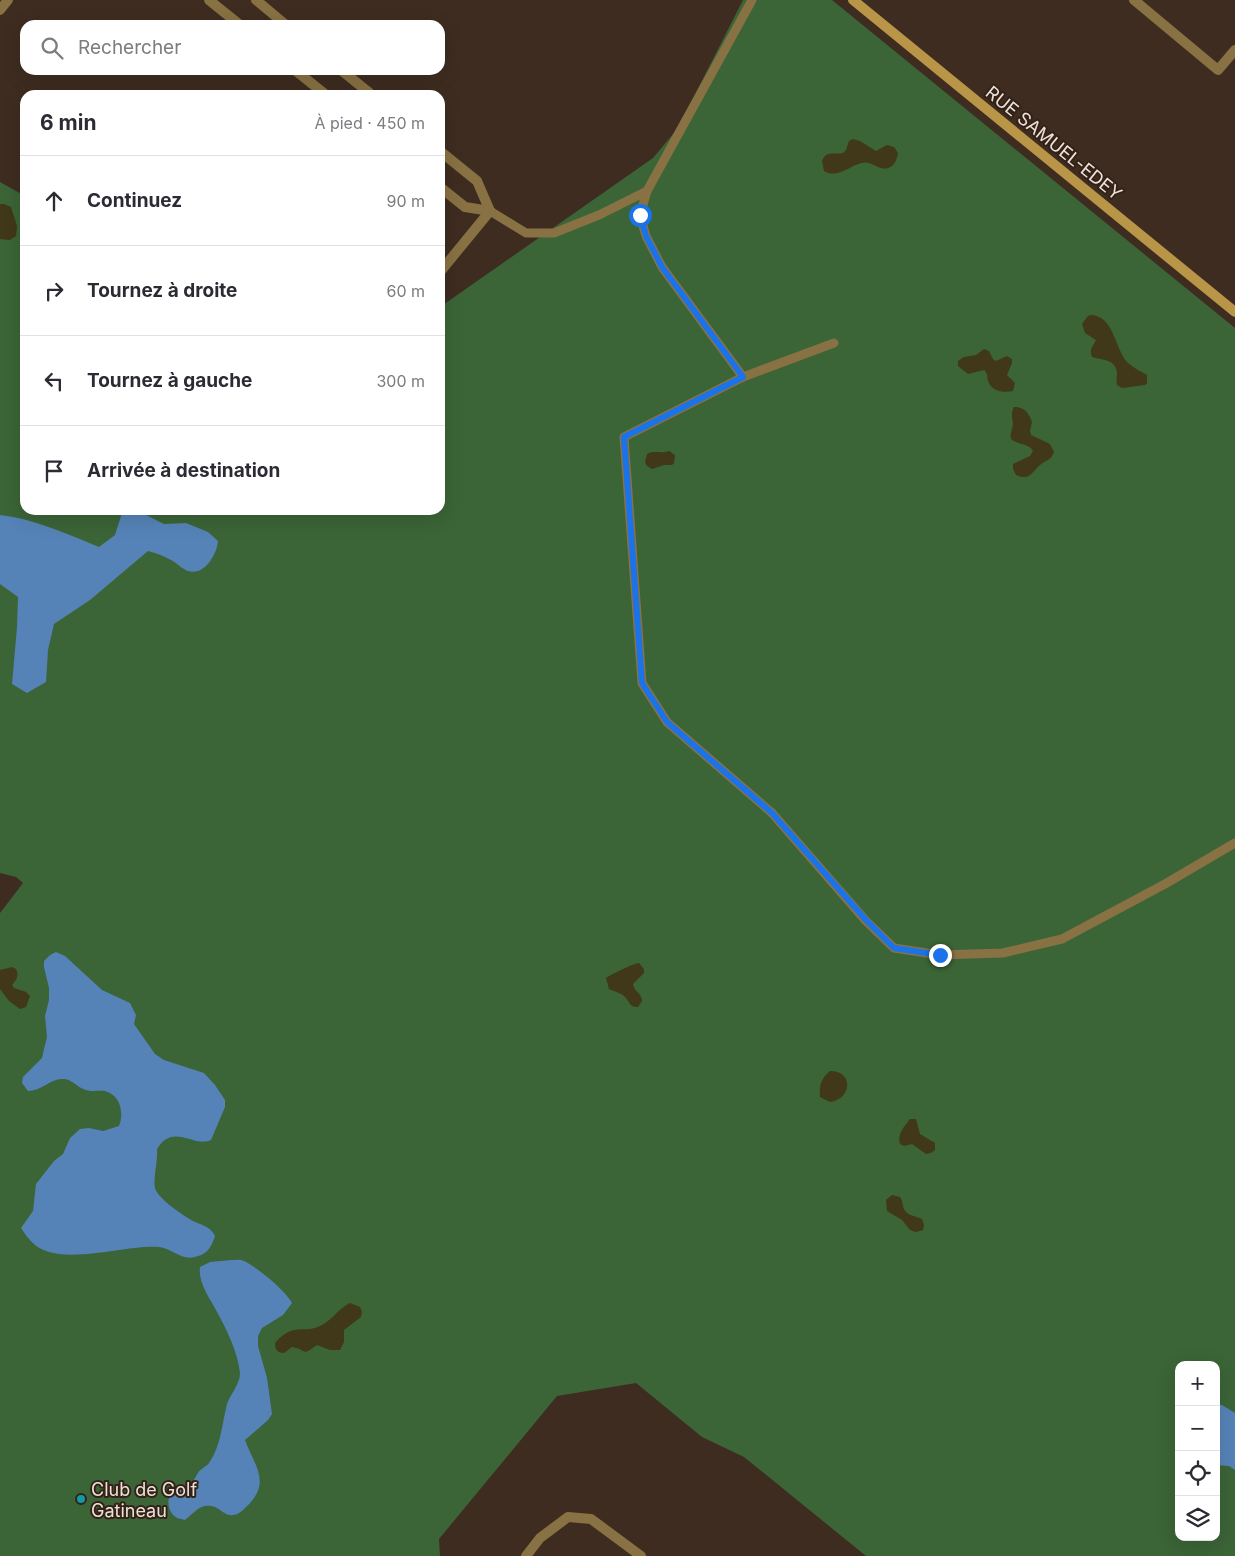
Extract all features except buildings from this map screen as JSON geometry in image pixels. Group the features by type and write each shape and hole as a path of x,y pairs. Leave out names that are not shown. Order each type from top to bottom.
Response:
{"street":[{"path":"0,10 8,0"},
{"path":"209,0 234,20"},
{"path":"256,0 280,20"},
{"name":"RUE SAMUEL-EDEY","path":"853,0 1235,312"},
{"path":"1134,0 1218,70 1235,50"},
{"path":"301,75 320,90"},
{"path":"347,75 366,90"},
{"path":"445,155 476,181 490,211"},
{"path":"445,191 465,207 490,211"},
{"path":"445,266 490,211"},
{"path":"526,1556 540,1538 568,1517 591,1519 641,1556"}],"lane":[{"path":"743,377 662,267 646,236 640,215 647,191 752,0"},
{"path":"490,211 526,233 554,233 600,215 647,191"},
{"path":"834,343 743,377 624,437 642,683 667,722 772,813 866,920 894,948 940,955 1003,953 1062,939 1150,893 1235,843"}],"green space":[{"name":"Club de Golf Gatineau","path":"743,0 832,0 1235,328 1235,1556 866,1556 744,1457 702,1437 636,1383 557,1396 439,1539 440,1556 0,1556 0,913 23,883 16,877 0,873 0,182 20,193 20,515 445,515 445,304 653,158 678,128"}],"sand":[{"path":"853,139 876,151 887,145 894,147 898,153 897,158 892,166 884,169 866,162 834,174 824,171 822,161 826,155 843,153 849,141"},
{"path":"0,204 11,207 17,226 16,236 10,240 0,239"},
{"path":"1090,315 1098,316 1109,326 1127,362 1147,375 1147,383 1145,385 1122,388 1117,385 1117,372 1114,365 1111,362 1092,357 1091,349 1096,340 1085,333 1082,324"},
{"path":"984,349 989,351 996,361 1007,356 1012,359 1007,375 1015,383 1013,391 1002,392 995,390 990,385 984,370 968,374 958,366 958,361 964,357 976,355"},
{"path":"1014,407 1021,408 1028,413 1032,422 1031,435 1050,444 1054,452 1050,459 1042,463 1027,477 1016,475 1013,469 1013,464 1030,456 1033,451 1031,448 1011,439"},
{"path":"669,451 675,455 672,465 664,465 652,469 647,466 645,462 647,454"},
{"path":"639,963 644,969 644,973 633,984 642,1001 638,1007 635,1007 619,993 609,989 606,978"},
{"path":"12,967 16,969 17,976 12,985 14,988 26,992 30,996 26,1007 20,1009 9,1001 0,989 0,970"},
{"path":"830,1071 843,1075 847,1085 843,1096 830,1102 820,1097 820,1086"},
{"path":"910,1119 916,1119 920,1134 935,1143 935,1150 931,1153 926,1154 912,1144 904,1146 900,1144 900,1134"},
{"path":"892,1195 900,1197 907,1213 922,1219 923,1230 916,1232 910,1230 902,1220 887,1211 886,1200"},
{"path":"350,1303 360,1307 361,1317 344,1330 344,1342 340,1350 330,1350 317,1345 306,1352 292,1347 284,1353 275,1347 275,1343 288,1332 316,1328"}],"water":[{"path":"0,515 38,523 99,547 115,535 121,515 146,515 164,524 186,523 208,532 218,541 213,558 205,567 194,572 188,571 173,561 148,551 90,600 54,624 48,650 46,682 27,693 12,684 18,597 0,584"},
{"path":"56,952 65,956 102,990 130,1003 136,1015 134,1024 155,1054 164,1060 204,1073 225,1100 225,1107 211,1140 204,1142 184,1137 170,1137 163,1141 157,1149 155,1188 157,1192 172,1207 193,1221 209,1228 215,1236 210,1247 203,1254 190,1258 159,1247 146,1247 78,1255 61,1254 47,1251 35,1245 21,1228 33,1211 36,1184 54,1161 63,1154 70,1138 80,1129 89,1128 103,1131 119,1126 121,1116 120,1106 115,1096 105,1091 86,1090 65,1079 53,1081 33,1091 28,1091 22,1083 23,1077 42,1058 47,1037 45,1016 49,1000 49,988 44,961"},
{"path":"240,1260 250,1264 271,1280 292,1303 283,1315 262,1328 258,1336 258,1346 267,1378 272,1414 268,1420 245,1440 257,1467 260,1482 254,1498 239,1513 229,1515 215,1507 206,1506 198,1509 185,1520 177,1518 171,1512 168,1503 170,1494 177,1488 189,1486 213,1457 220,1437 227,1404 238,1382 240,1373 232,1342 203,1285 200,1267 210,1262"},
{"path":"1220,1405 1235,1413 1235,1470 1229,1466 1220,1465"}],"place":[{"name":"Club de Golf Gatineau","path":"81,1499"}],"route":[{"path":"640,215 646,236 662,267 743,377 624,437 642,683 667,722 772,813 866,920 894,948 940,955"}]}
